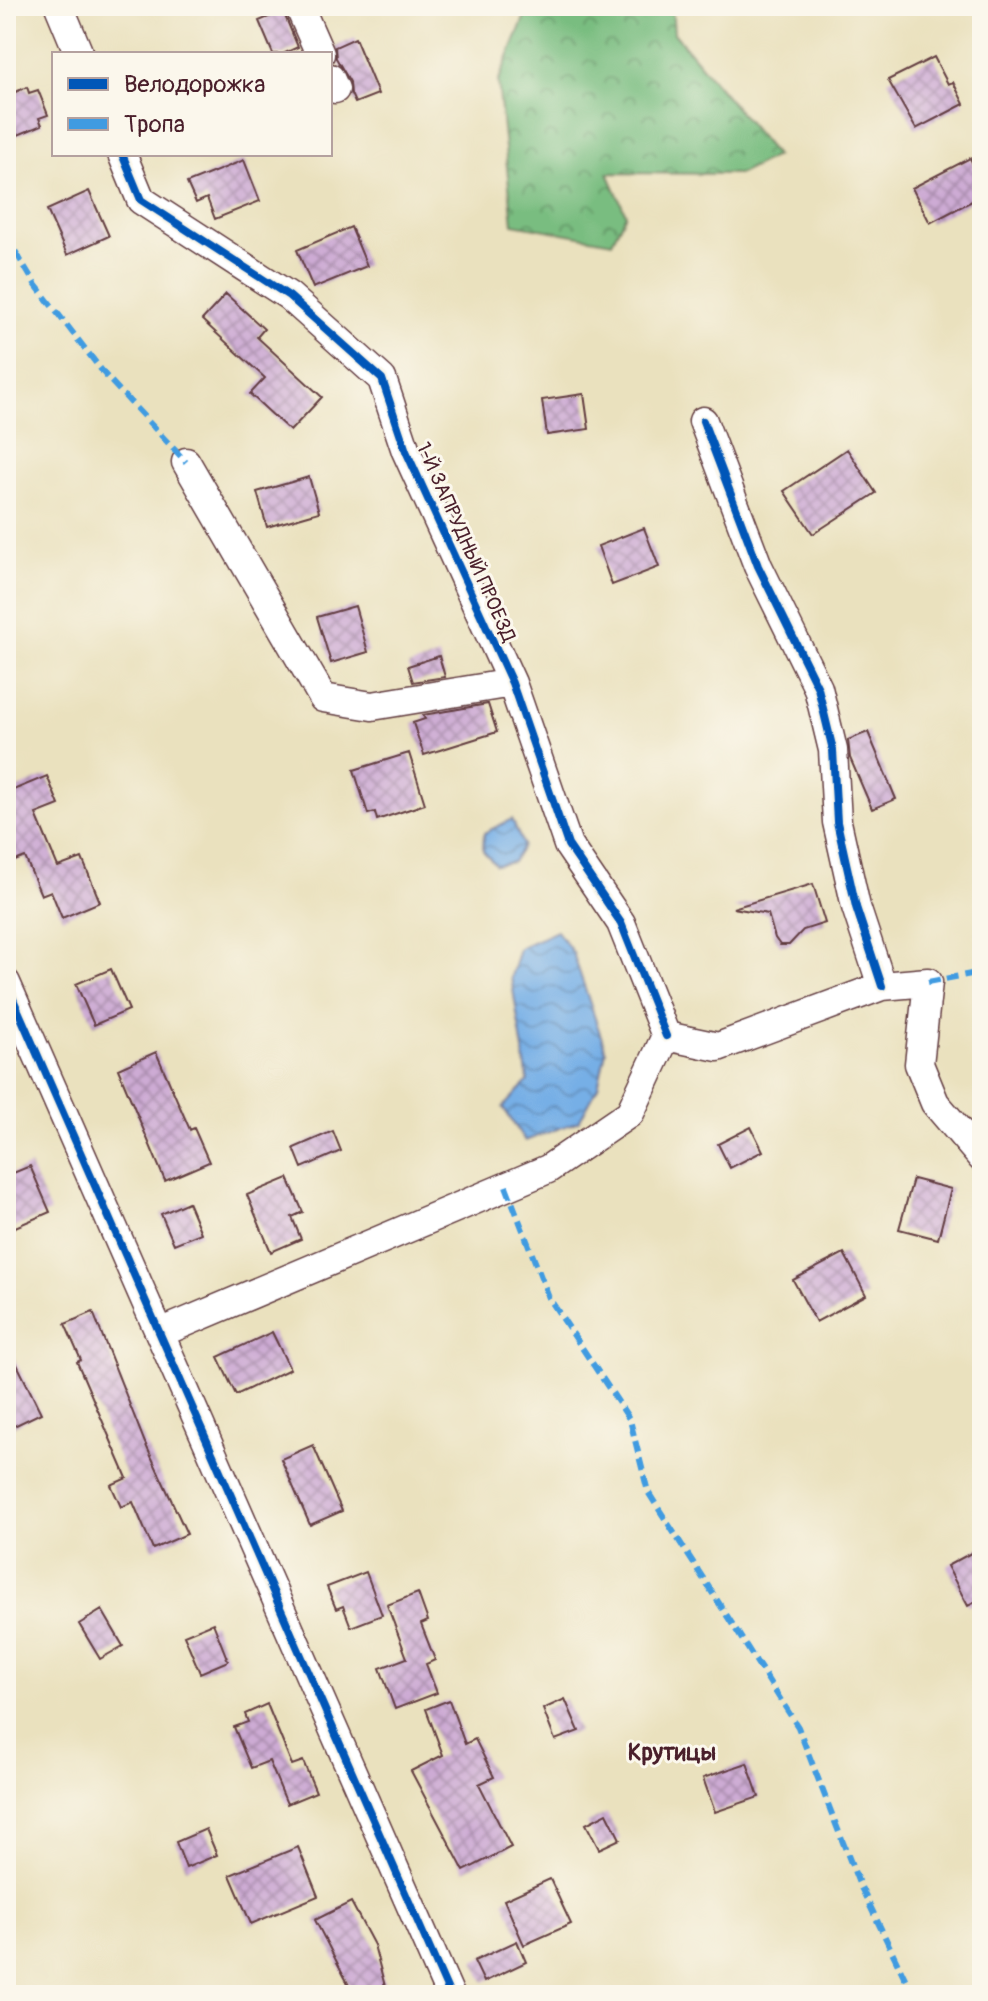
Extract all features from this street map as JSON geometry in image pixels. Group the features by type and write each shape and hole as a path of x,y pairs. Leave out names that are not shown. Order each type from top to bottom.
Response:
{"street":[{"path":"59,6 78,52"},
{"path":"299,6 319,52"},
{"name":"1-Й ЗАПРУДНЫЙ ПРОЕЗД","path":"123,156 141,200 289,296 382,379 406,451 512,683 568,845 621,923 666,1036"},
{"path":"703,421 758,566 818,688 833,750 837,822 856,907 882,986"},
{"path":"186,462 323,698 372,706 512,683"},
{"path":"160,1333 548,1169 630,1113 666,1036 718,1047 882,986 928,982 919,1064 935,1103 982,1158"},
{"path":"6,983 450,1995"}],"green space":[{"path":"529,6 672,6 674,33 776,156 740,174 608,173 626,214 612,242 513,224 498,82"}],"water":[{"path":"512,819 523,845 513,862 496,865 483,851 484,833"},
{"path":"557,931 573,953 606,1051 598,1087 579,1121 525,1141 503,1107 528,1081 511,977 519,948"}],"building":[{"path":"283,11 298,47 287,52 272,52 259,21"},
{"path":"355,38 378,94 355,103 350,82 336,58 335,47"},
{"path":"934,57 948,84 953,82 964,104 916,129 888,80"},
{"path":"27,87 29,93 38,90 48,115 39,118 42,125 6,140 6,96"},
{"path":"970,158 982,182 982,191 974,195 976,199 930,223 912,188"},
{"path":"244,160 260,201 215,219 207,198 196,203 187,183"},
{"path":"89,191 109,236 67,255 47,210"},
{"path":"351,227 367,266 313,288 297,250"},
{"path":"226,294 264,329 257,337 322,397 290,431 250,394 265,378 202,320"},
{"path":"584,394 589,429 547,435 542,400"},
{"path":"847,449 876,493 813,534 784,491"},
{"path":"309,477 319,512 267,527 257,492"},
{"path":"644,528 659,567 612,585 598,546"},
{"path":"355,606 368,652 331,663 317,617"},
{"path":"439,656 445,677 413,682 408,666"},
{"path":"488,704 497,732 424,755 413,723 425,719 423,715"},
{"path":"868,732 896,799 872,809 850,758 848,740"},
{"path":"409,753 425,804 377,820 375,812 368,814 354,770"},
{"path":"47,776 59,805 36,814 58,867 82,858 100,902 62,918 51,891 41,895 25,857 15,861 6,839 6,793"},
{"path":"813,884 825,923 803,930 789,945 780,945 775,938 768,914 733,908"},
{"path":"111,969 129,1010 94,1025 76,984"},
{"path":"156,1052 190,1130 194,1128 209,1162 165,1181 118,1069"},
{"path":"751,1127 763,1151 730,1168 718,1144"},
{"path":"333,1131 341,1151 302,1168 294,1148"},
{"path":"30,1166 50,1212 6,1231 6,1176"},
{"path":"288,1178 303,1212 292,1217 301,1239 271,1252 247,1195"},
{"path":"913,1179 951,1189 938,1239 899,1229"},
{"path":"188,1202 201,1233 174,1244 161,1214"},
{"path":"844,1253 866,1295 816,1322 793,1280"},
{"path":"93,1312 145,1443 187,1534 153,1549 133,1502 121,1507 111,1485 127,1478 77,1362 81,1360 65,1324"},
{"path":"272,1332 290,1369 236,1395 218,1357"},
{"path":"6,1342 41,1413 6,1430"},
{"path":"313,1445 342,1511 310,1525 281,1459"},
{"path":"982,1547 982,1599 968,1606 947,1566"},
{"path":"366,1572 382,1615 351,1627 343,1606 336,1609 327,1587"},
{"path":"418,1593 428,1621 421,1624 435,1660 426,1664 437,1693 395,1709 380,1668 407,1658 387,1605"},
{"path":"102,1610 123,1646 100,1659 79,1624"},
{"path":"213,1623 228,1661 200,1673 184,1635"},
{"path":"565,1699 579,1731 555,1740 543,1709"},
{"path":"449,1700 465,1744 475,1739 494,1777 479,1784 511,1847 464,1871 411,1771 443,1755 426,1709"},
{"path":"267,1704 292,1765 303,1761 316,1792 287,1804 269,1761 251,1768 234,1727 248,1722 245,1714"},
{"path":"747,1763 759,1797 715,1812 703,1778"},
{"path":"607,1813 620,1839 599,1849 586,1824"},
{"path":"206,1829 217,1855 186,1868 176,1842"},
{"path":"298,1847 318,1896 251,1924 230,1875"},
{"path":"550,1879 571,1924 524,1945 504,1900"},
{"path":"351,1902 374,1945 386,1990 354,1995 315,1920"},
{"path":"517,1941 526,1962 484,1982 474,1961"}],"marked path":[{"path":"6,236 35,284 106,376 186,462"},
{"path":"928,982 982,972"},
{"path":"506,1186 549,1298 630,1420 648,1492 798,1727 858,1881 913,1995"}],"cycle path":[{"path":"123,156 141,200 289,296 382,379 406,451 512,683 568,845 621,923 666,1036"},
{"path":"703,421 758,566 818,688 833,750 837,822 856,907 882,986"},
{"path":"6,983 450,1995"}],"district":[{"name":"Крутицы","path":"672,1752"}]}
